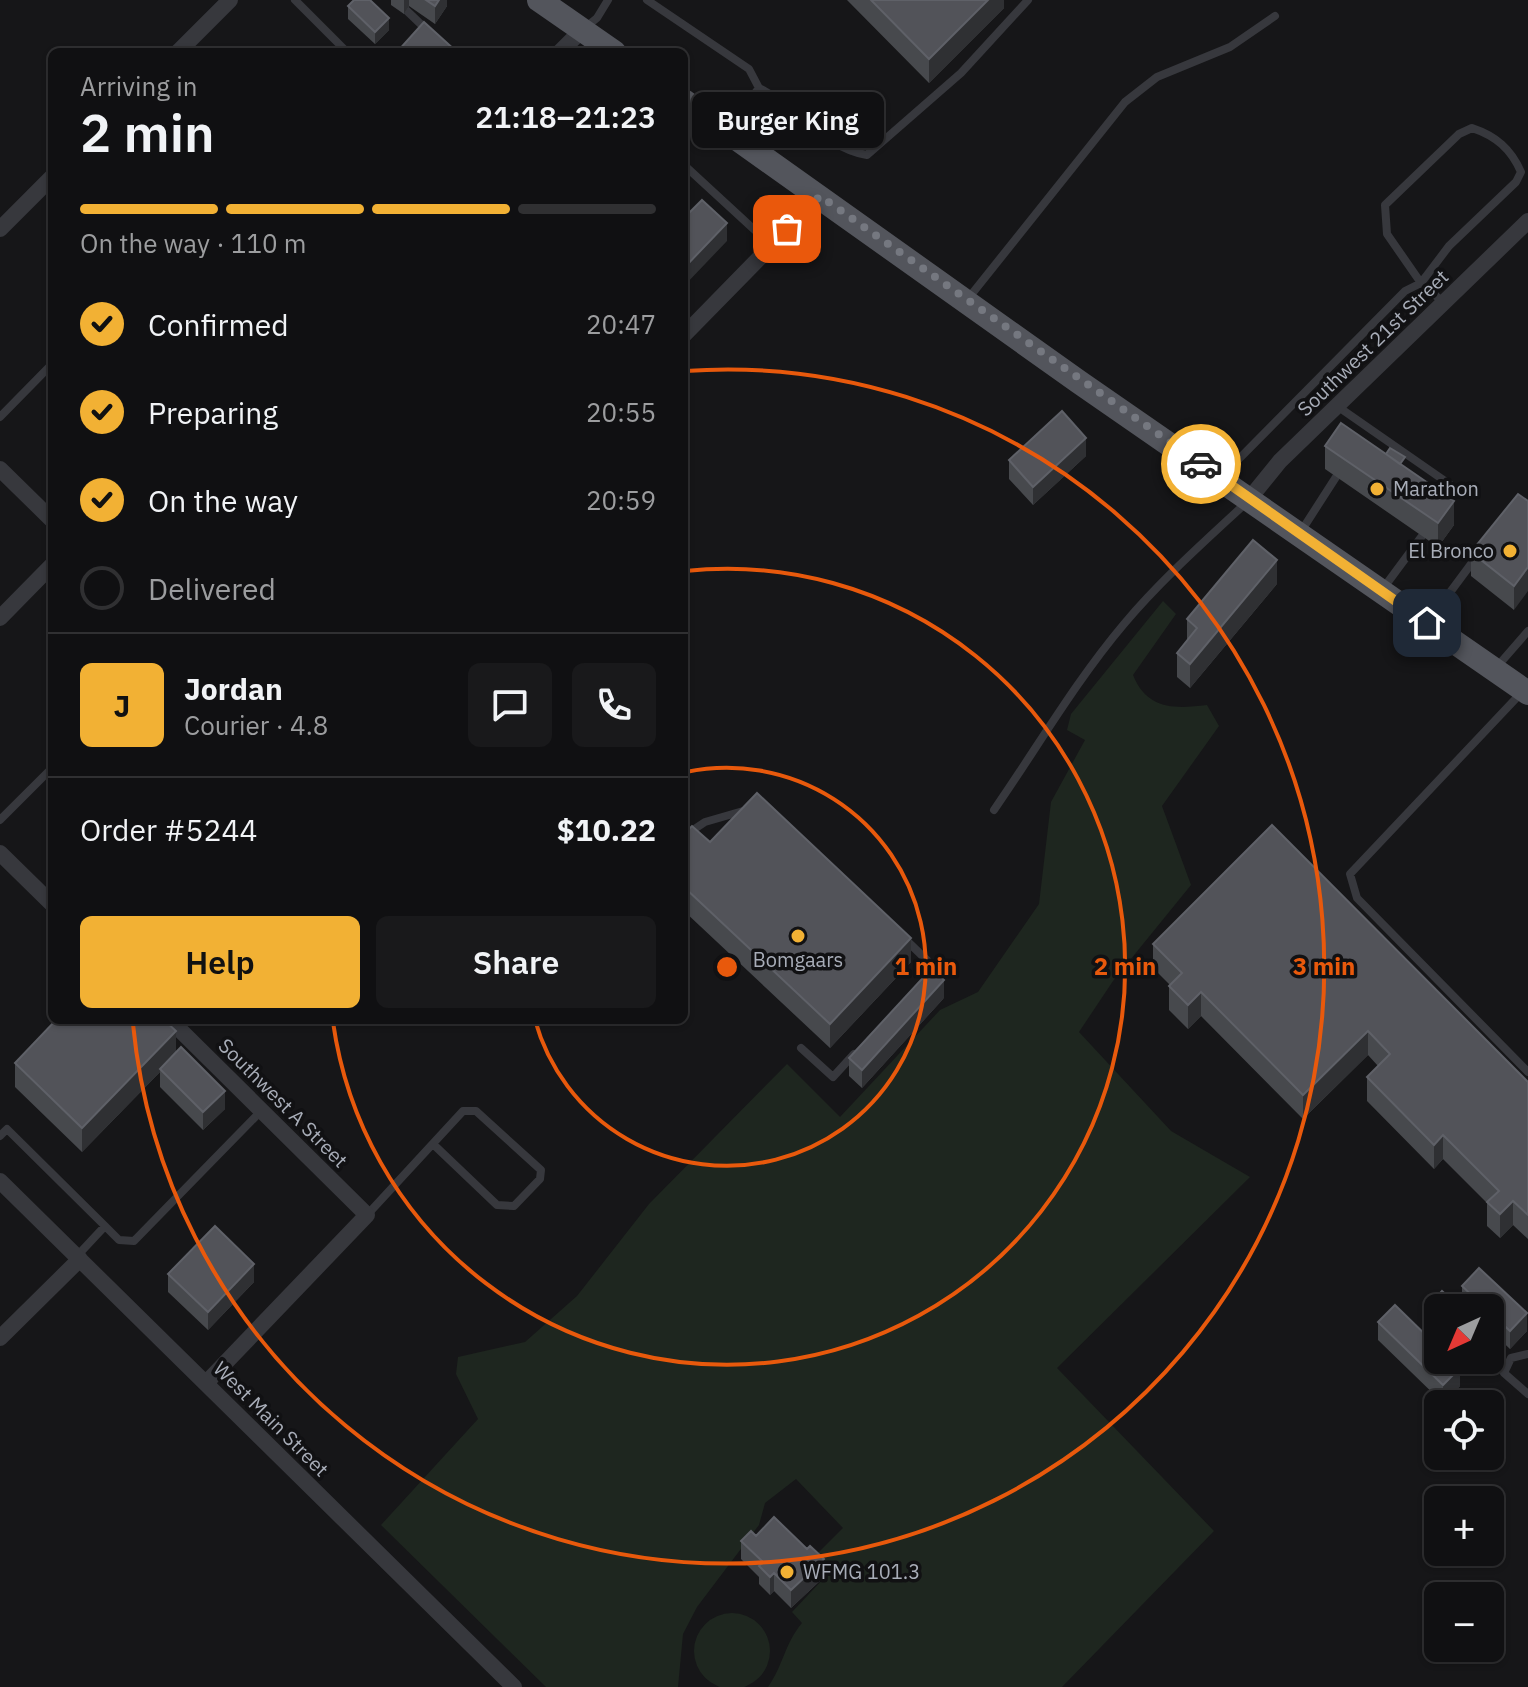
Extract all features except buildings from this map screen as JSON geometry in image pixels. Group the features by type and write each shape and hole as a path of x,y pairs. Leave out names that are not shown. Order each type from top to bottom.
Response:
{"main road":[{"path":"539,0 608,48"},
{"path":"688,107 727,131 1526,692"}],"street":[{"path":"182,48 230,0"},
{"path":"564,48 582,30"},
{"path":"0,229 48,181"},
{"path":"688,331 820,196"},
{"name":"Southwest 21st Street","path":"1250,498 1280,461 1528,221"},
{"path":"0,469 48,516"},
{"path":"0,618 48,569"},
{"path":"0,853 48,900"},
{"name":"Southwest A Street","path":"174,1024 367,1215"},
{"name":"West Main Street","path":"0,1181 514,1687"},
{"path":"206,1383 367,1215"},
{"path":"0,1338 78,1258"}],"lane":[{"path":"295,0 343,48"},
{"path":"582,30 597,18 608,0"},
{"path":"647,0 749,69 759,88 780,98 849,152 867,155 961,73 1028,0"},
{"path":"406,10 421,20 433,38"},
{"path":"967,301 1125,102 1157,77 1230,47 1275,16"},
{"path":"727,131 759,88"},
{"path":"1220,478 1405,291 1421,283 1449,246 1516,182 1521,172 1514,156 1492,135 1472,128 1459,134 1385,205 1387,234 1421,283 1444,302"},
{"path":"688,169 771,246"},
{"path":"0,417 48,368"},
{"path":"1337,406 1455,488 1437,513"},
{"path":"1360,441 1368,428"},
{"path":"1300,533 1336,477"},
{"path":"994,810 1073,690 1124,624 1173,570 1250,498"},
{"path":"1381,590 1422,536"},
{"path":"1427,623 1487,544"},
{"path":"1494,669 1528,631"},
{"path":"1526,692 1350,874 1357,898 1528,1072"},
{"path":"0,820 48,772"},
{"path":"688,833 705,822 756,808"},
{"path":"905,939 935,968 915,990"},
{"path":"801,1048 833,1077 864,1044"},
{"path":"0,1136 7,1129 119,1240 134,1241 262,1111"},
{"path":"367,1215 463,1111 476,1111 541,1170 540,1179 514,1206 497,1205 433,1144"},
{"path":"78,1258 105,1226"},
{"path":"1528,1354 1511,1358 1504,1373 1528,1394"}],"shaded area":[{"path":"1163,601 1176,614 1133,675 1146,695 1163,705 1207,705 1219,726 1162,806 1191,885 1113,981 1079,1032 1171,1131 1250,1177 1057,1368 1214,1531 1062,1687 768,1687 802,1623 792,1612 826,1576 811,1560 843,1528 796,1479 765,1503 759,1525 697,1607 683,1634 678,1687 546,1687 381,1525 478,1419 456,1374 458,1357 525,1342 577,1296 649,1204 787,1064 840,1117 940,1010 978,992 1039,904 1051,802 1085,740 1067,730 1071,714"},
{"path":"732,1613 746,1616 759,1624 769,1644 767,1665 759,1678 739,1688 718,1686 705,1678 697,1665 694,1651 697,1637 705,1624 718,1616"}],"way so far":[{"path":"787,229 820,196 1079,382 1201,464"}],"place":[{"name":"Burger King","path":"787,229"},
{"name":"Marathon","path":"1377,489"},
{"name":"El Bronco","path":"1510,551"},
{"name":"Bomgaars","path":"798,936"},
{"name":"WFMG 101.3","path":"787,1572"}],"route":[{"path":"1201,464 1427,623"}]}
